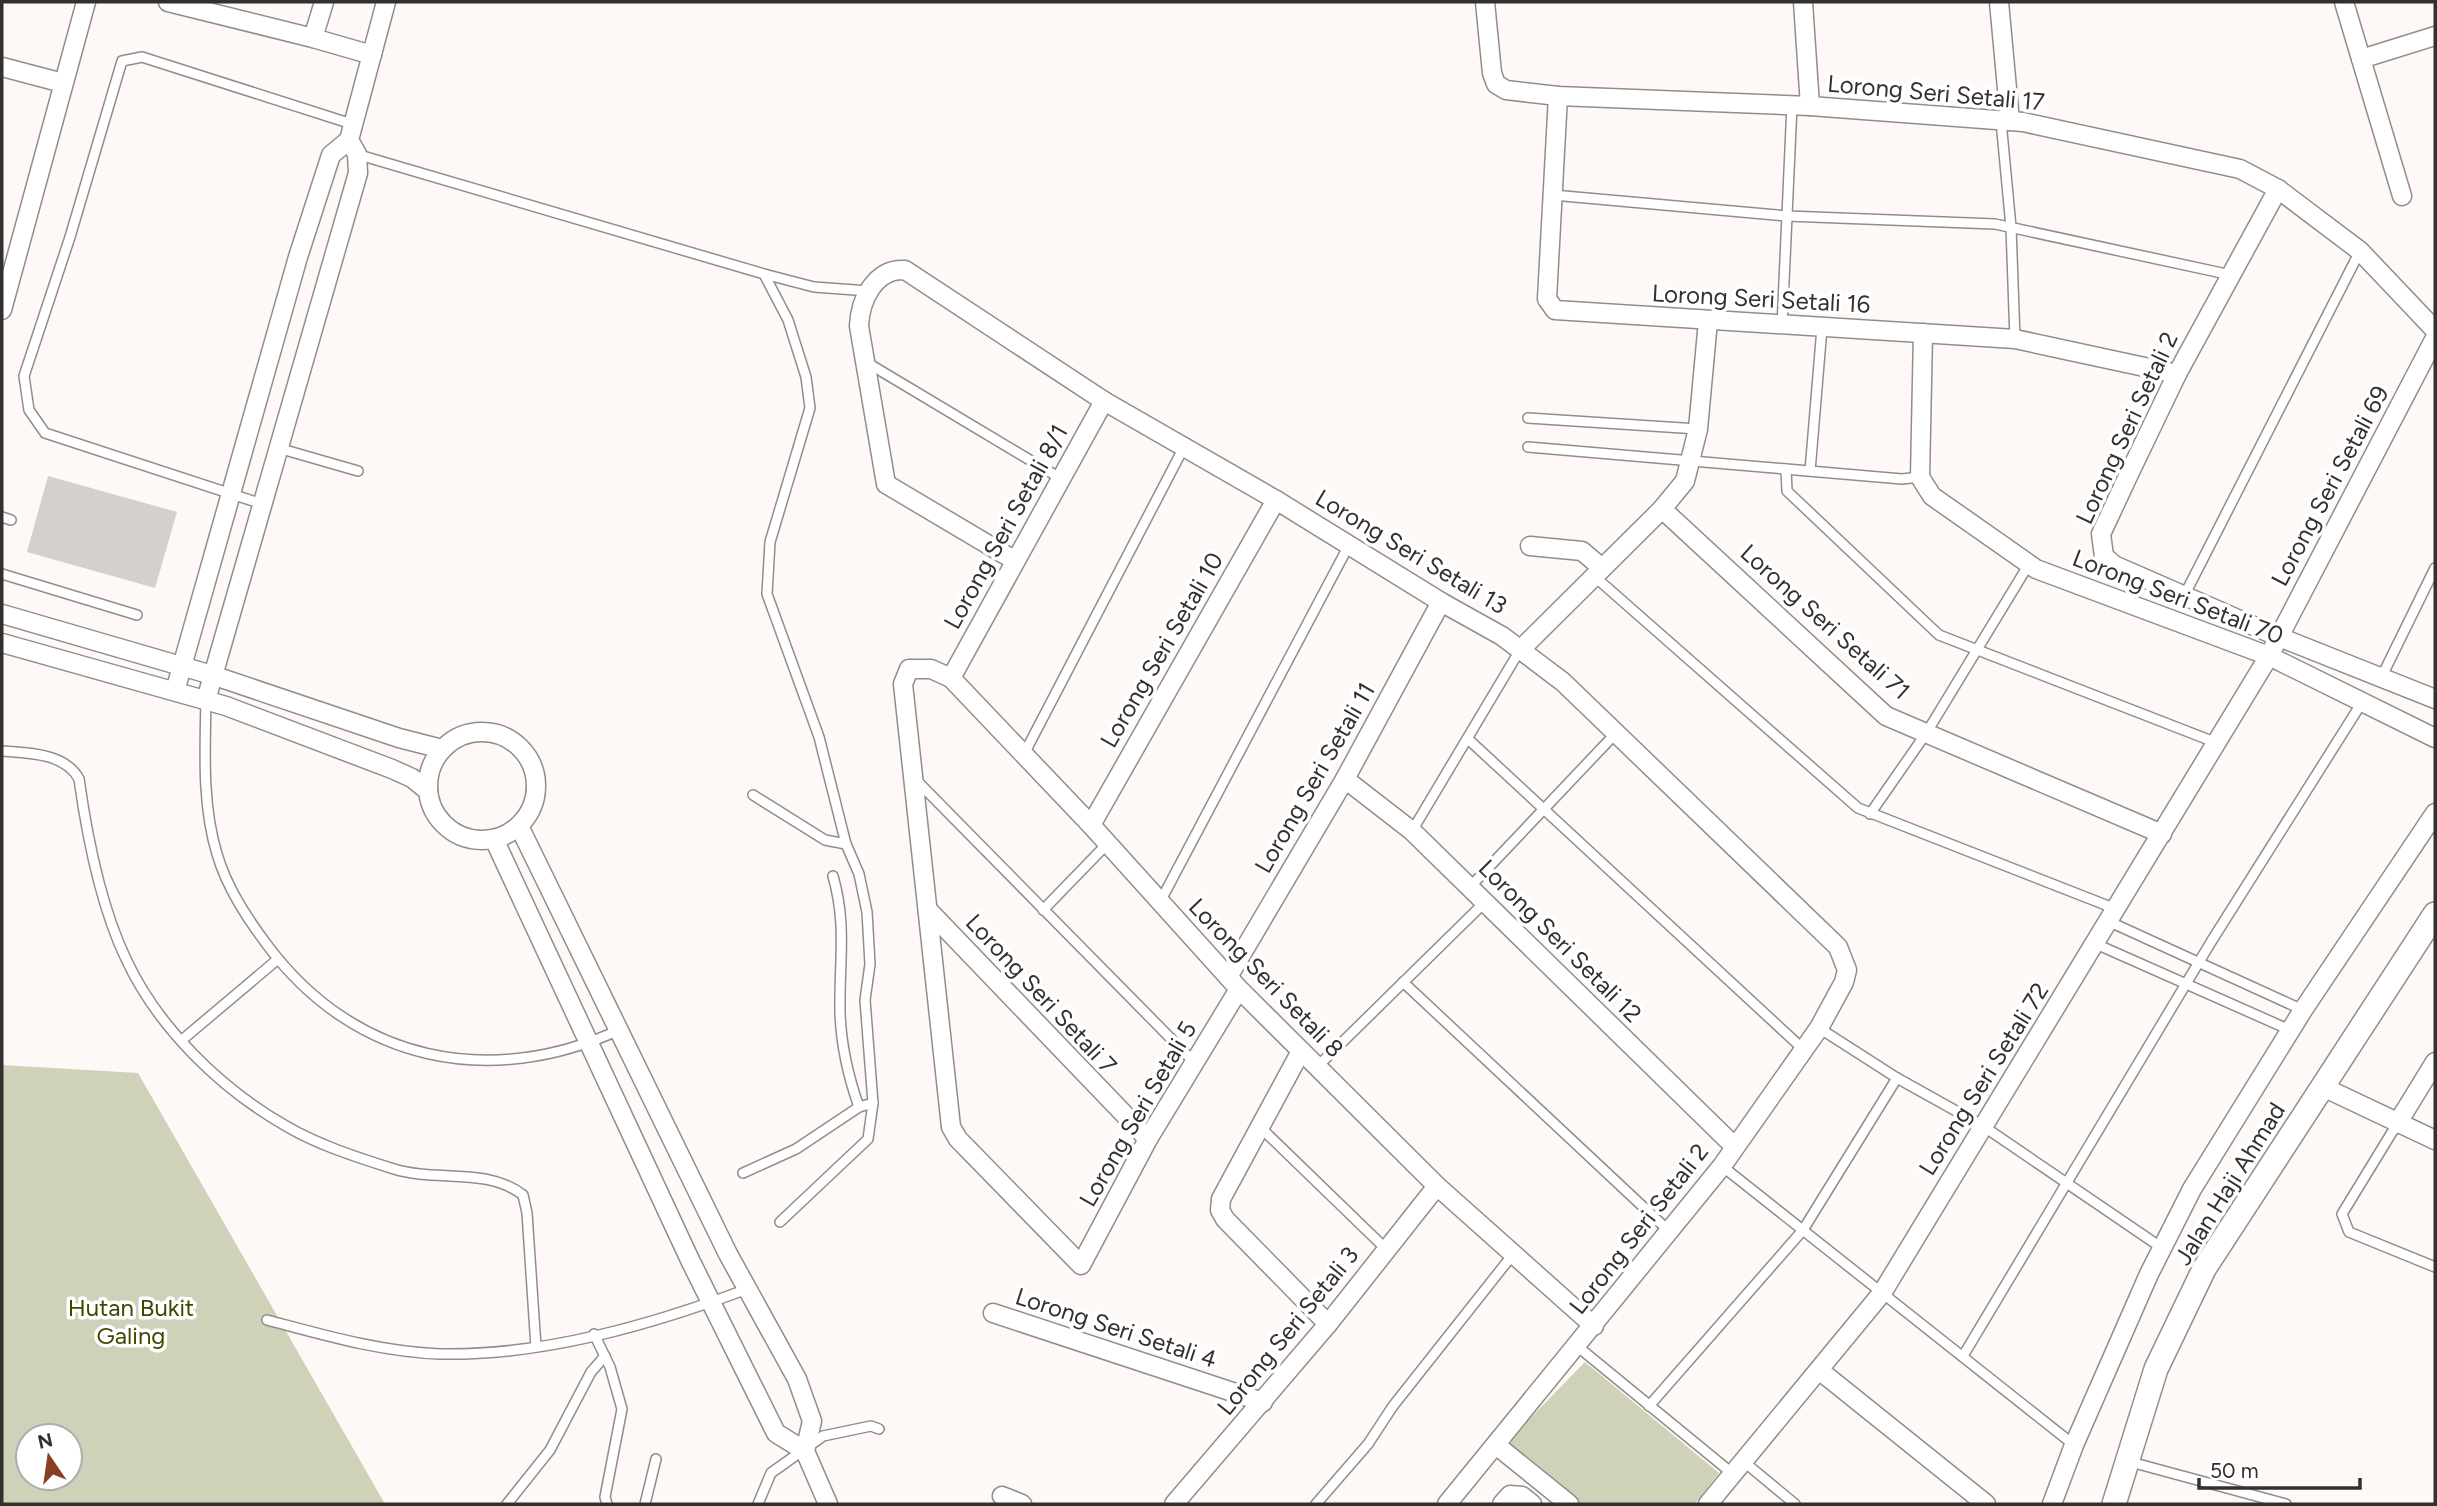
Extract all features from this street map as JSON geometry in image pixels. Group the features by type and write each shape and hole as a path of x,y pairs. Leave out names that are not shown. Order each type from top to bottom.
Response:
{"street":[{"path":"2,310 8,264 86,2"},
{"path":"168,2 372,55"},
{"path":"313,38 324,2"},
{"path":"206,700 358,173 353,139 386,2"},
{"name":"Lorong Seri Setali 17","path":"1485,2 1492,73 1496,84 1506,90 1558,96 1801,106 2005,121 2240,169 2278,189 2360,251 2435,330"},
{"path":"1801,106 1803,2"},
{"path":"1999,2 2005,121"},
{"path":"2344,2 2402,196"},
{"path":"2361,59 2435,36"},
{"path":"2,67 63,83"},
{"name":"Lorong Seri Setali 16","path":"1558,96 1547,299 1555,310 2015,339 2177,374"},
{"path":"175,691 298,257 333,150 353,139"},
{"name":"Lorong Seri Setali 2","path":"2278,189 2177,374 2118,498 2100,543 2104,556 2114,565 2184,596 2435,699"},
{"name":"Lorong Seri Setali 13","path":"870,291 881,276 905,270 1104,401 1276,500 1441,603 1502,636 1563,682 1838,947 1847,970"},
{"path":"870,291 860,312 882,475 886,484 1014,560"},
{"path":"1520,650 1662,509 1685,481 1698,429 1708,321"},
{"path":"1920,477 1923,333"},
{"name":"Lorong Seri Setali 69","path":"2269,656 2435,338"},
{"name":"Lorong Seri Setali 8/1","path":"951,678 1104,401"},
{"name":"Lorong Seri Setali 70","path":"1920,477 1932,496 2029,564 2269,656 2361,704 2435,738"},
{"name":"Lorong Seri Setali 10","path":"1091,825 1276,500"},
{"name":"Lorong Seri Setali 71","path":"1662,509 1886,716 2162,834"},
{"path":"1530,546 1582,551 1598,572"},
{"name":"Lorong Seri Setali 11","path":"1233,983 1441,603"},
{"path":"2,614 212,675 399,738 442,749"},
{"path":"2,643 206,700 392,769 412,778 427,790"},
{"name":"Lorong Seri Setali 72","path":"1708,1504 1882,1293 2269,656"},
{"path":"930,912 903,684 909,669 931,669 951,678"},
{"name":"Lorong Seri Setali 8","path":"951,678 1108,843 1233,983 1437,1186 1594,1326"},
{"path":"472,732 490,732 507,737 521,747 531,762 536,778 536,796 530,812 519,826 494,839 475,840 457,835 442,824 432,808 427,790 433,761 442,749 456,738 472,732"},
{"name":"Lorong Seri Setali 12","path":"1345,779 1412,831 1734,1146"},
{"path":"2052,1504 2074,1445 2162,1248 2192,1189 2290,1030 2435,813"},
{"path":"519,826 747,1289 797,1379 812,1421 805,1451"},
{"path":"494,839 711,1302 776,1433 805,1451 828,1504"},
{"name":"Lorong Seri Setali 5","path":"930,912 951,1127 958,1139 1081,1265 1148,1139 1196,1064 1233,983"},
{"name":"Lorong Seri Setali 7","path":"930,912 1148,1139"},
{"name":"Jalan Haji Ahmad","path":"2114,1504 2156,1369 2204,1269 2435,914"},
{"name":"Lorong Seri Setali 2","path":"1447,1504 1722,1166 1819,1028 1844,982 1847,970"},
{"path":"1301,1051 1221,1199 1220,1210 1225,1219 1328,1324"},
{"path":"2397,1124 2435,1062"},
{"path":"2323,1087 2435,1140"},
{"name":"Lorong Seri Setali 3","path":"1174,1504 1328,1324 1437,1186"},
{"name":"Lorong Seri Setali 4","path":"993,1313 1262,1402"},
{"path":"1819,1370 1986,1504"},
{"path":"1496,1446 1569,1504"},
{"path":"1502,1504 1510,1494 1516,1494 1532,1504"},
{"path":"1002,1496 1022,1504"}],"lane":[{"path":"262,504 45,433 36,424 24,394 24,376 73,227 116,72 122,61 142,57 353,139 764,274 814,287 870,291"},
{"path":"1782,326 1787,216 1801,106"},
{"path":"2005,121 2015,339"},
{"path":"1553,195 1787,216 1978,223 2011,227 2231,275"},
{"path":"2184,596 2360,251"},
{"path":"764,274 788,320 806,377 810,408 770,542 767,594 819,737 845,844 859,874 867,912 870,964 865,1000 873,1104 868,1139 780,1222"},
{"path":"1810,471 1822,328"},
{"path":"865,361 1060,478"},
{"path":"1528,418 1698,429"},
{"path":"1024,754 1184,447"},
{"path":"1528,447 1902,479 1920,477"},
{"path":"278,448 358,471"},
{"path":"1786,469 1787,491 1939,635 2217,743"},
{"path":"1160,902 1349,545"},
{"path":"1870,814 1927,732 2029,564"},
{"path":"2381,678 2435,568"},
{"path":"1598,572 1858,808 2113,916 2199,963 2303,1010"},
{"path":"2,574 137,615"},
{"path":"1412,831 1520,650"},
{"path":"206,700 206,775 212,834 217,854 234,896 278,959 323,1004 372,1034 419,1053 496,1062 546,1056 590,1044 619,1030"},
{"path":"1963,1356 2199,963 2361,704"},
{"path":"1470,887 1616,733"},
{"path":"1468,738 1803,1049"},
{"path":"2,751 59,760 74,768 79,779 97,866 118,941 147,995 182,1040 223,1084 287,1127 399,1171 496,1181 523,1195 536,1347"},
{"path":"914,777 1196,1064"},
{"path":"753,795 825,840 845,844"},
{"path":"1043,910 1108,843"},
{"path":"833,876 844,921 840,1015 846,1068 859,1107"},
{"path":"1317,1067 1484,903"},
{"path":"2096,944 2290,1030"},
{"path":"182,1040 278,959"},
{"path":"1403,982 1670,1232"},
{"path":"1819,1028 1897,1078 1983,1126 2162,1248"},
{"path":"1649,1406 1803,1230 1897,1078"},
{"path":"743,1173 796,1149 859,1107 873,1104"},
{"path":"2397,1124 2342,1214 2344,1224 2349,1232 2435,1267"},
{"path":"1260,1127 1386,1249"},
{"path":"1722,1166 2074,1445"},
{"path":"1316,1504 1368,1444 1393,1406 1514,1252"},
{"path":"267,1320 348,1341 397,1350 472,1353 536,1347 594,1334 711,1302 747,1289"},
{"path":"594,1334 605,1356 622,1409 607,1504"},
{"path":"1577,1346 1649,1406 1796,1504"},
{"path":"507,1504 551,1450 591,1372 605,1356"},
{"path":"758,1504 771,1473 823,1436 871,1426 879,1429"},
{"path":"645,1504 656,1459"},
{"path":"2126,1461 2286,1504"}],"green space":[{"name":"Hutan Bukit Galing","path":"2,1065 138,1073 385,1504 2,1504"},
{"path":"1585,1362 1719,1473 1695,1504 1573,1504 1499,1450"}],"building":[{"path":"48,476 177,512 155,588 27,552"}]}
